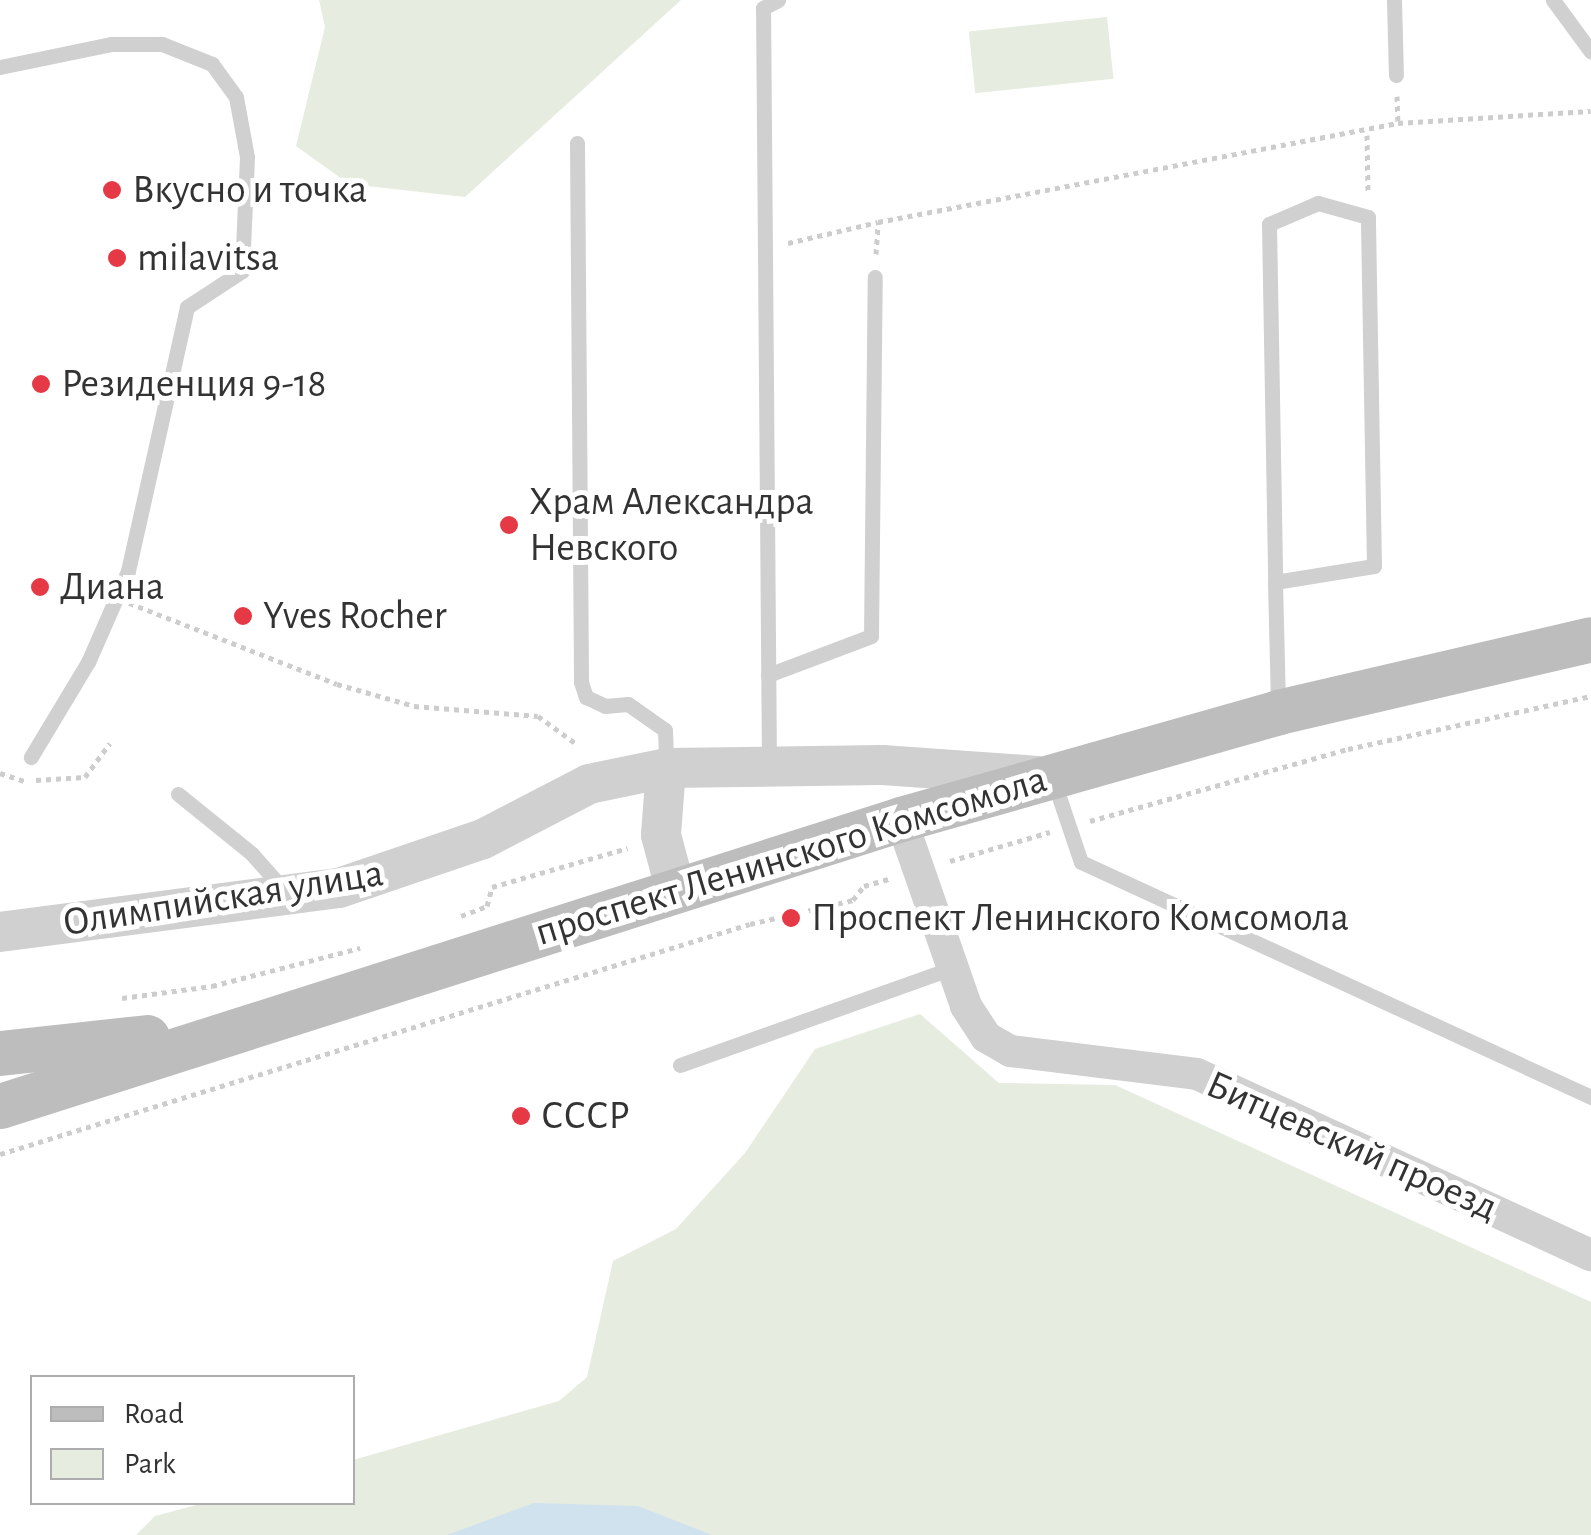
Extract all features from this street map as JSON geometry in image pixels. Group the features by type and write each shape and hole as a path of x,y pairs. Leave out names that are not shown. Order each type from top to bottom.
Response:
{"main road":[{"name":"проспект Ленинского Комсомола","path":"0,1106 901,819 1278,712 1591,639"},
{"path":"0,1054 195,1030 322,1005"}],"street":[{"name":"Олимпийская улица","path":"0,932 289,896 427,861 589,784 666,768 882,766 1052,776"},
{"path":"882,766 901,819"},
{"path":"666,768 661,835 675,888"},
{"name":"Битцевский проезд","path":"901,819 914,870 952,968 986,1036 1010,1051 1197,1074 1591,1255"}],"lane":[{"path":"769,766 764,8 778,0"},
{"path":"1394,0 1396,76"},
{"path":"1553,0 1591,52"},
{"path":"0,67 111,44 162,44 212,64 236,97 247,157 242,271 187,307 128,571 88,662 31,756"},
{"path":"577,143 581,682 586,697 605,706 628,704 665,730 666,768"},
{"path":"1275,582 1374,566 1368,217 1318,203 1269,224 1275,582 1278,712"},
{"path":"768,676 870,636 875,277"},
{"path":"1052,776 1080,862 1591,1096"},
{"path":"178,794 252,854 289,896"},
{"path":"680,1065 952,968"}],"path":[{"path":"765,248 878,222 1366,134 1398,123 1591,112"},
{"path":"1366,134 1368,217"},
{"path":"875,277 878,222"},
{"path":"101,592 336,684 414,706 538,716 576,743"},
{"path":"0,1154 716,934 852,900 864,886 914,870 1363,746 1591,696"},
{"path":"0,773 16,780 86,778 110,743"},
{"path":"456,918 487,906 492,887 634,846"},
{"path":"116,999 212,986 373,945"}],"green space":[{"path":"319,0 681,0 465,197 349,184 296,146 325,27"},
{"path":"1107,17 1113,79 975,93 969,32"},
{"path":"920,1014 999,1083 1115,1085 1591,1302 1591,1535 136,1535 155,1516 196,1505 355,1505 355,1459 559,1401 587,1377 613,1261 676,1229 745,1153 815,1049"}],"water":[{"path":"534,1503 638,1506 712,1535 447,1535"}],"place":[{"name":"Вкусно и точка","path":"112,190"},
{"name":"milavitsa","path":"117,258"},
{"name":"Резиденция 9-18","path":"41,384"},
{"name":"Храм Александра Невского","path":"509,525"},
{"name":"Диана","path":"40,587"},
{"name":"Yves Rocher","path":"243,616"},
{"name":"Проспект Ленинского Комсомола","path":"791,918"},
{"name":"СССР","path":"521,1116"}]}
